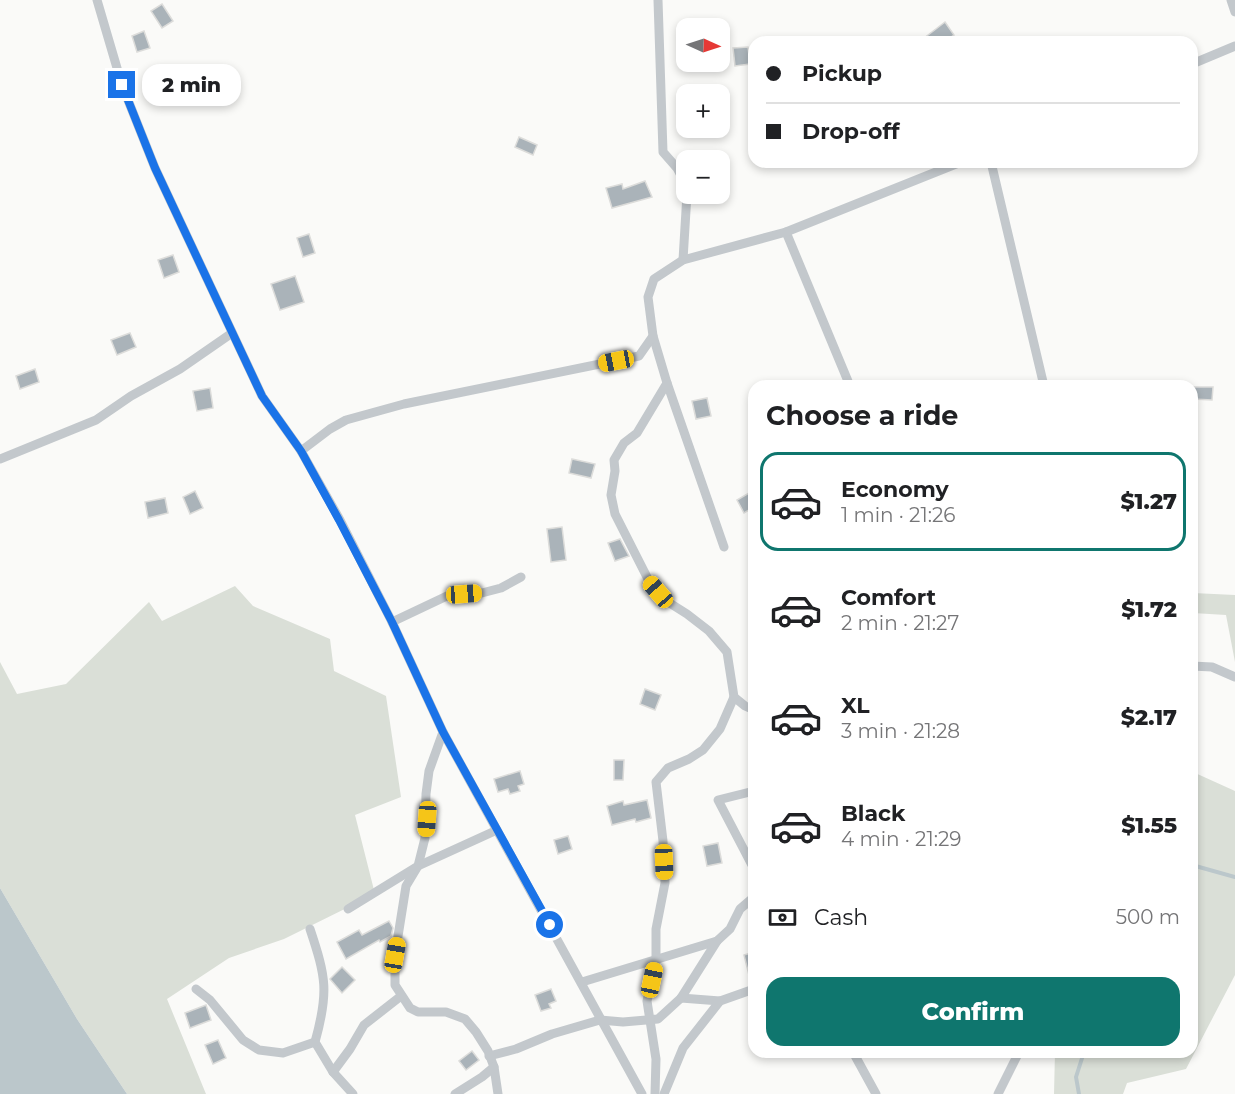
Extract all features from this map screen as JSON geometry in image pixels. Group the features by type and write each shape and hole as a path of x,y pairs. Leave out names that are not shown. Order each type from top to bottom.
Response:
{"street":[{"path":"96,0 122,85 155,168 262,396 301,451 339,520 392,622 443,732 642,1094"},
{"path":"658,0 663,152 676,167"},
{"path":"1231,0 1235,12"},
{"path":"1198,61 1235,46"},
{"path":"724,547 652,336 648,297 654,279 683,260 786,232 946,168"},
{"path":"992,168 1043,380"},
{"path":"683,260 686,204"},
{"path":"786,232 848,380"},
{"path":"0,459 96,420 131,396 180,369 232,333"},
{"path":"301,451 346,420 404,404 639,356 652,336"},
{"path":"655,1094 656,1059 647,1001 656,959 657,929 664,883 663,841 656,782 668,768 703,750 720,729 734,697 727,652 709,631 668,602 649,581 615,514 611,495 615,471 614,460 624,443 637,433 667,383"},
{"path":"392,622 449,595 478,594 501,588 521,577"},
{"path":"1198,666 1212,667 1235,677"},
{"path":"734,697 748,707"},
{"path":"443,732 429,771 425,838 418,866 406,886 395,955 395,985 410,1008 418,1012 446,1012 465,1019 476,1032 494,1066 498,1094"},
{"path":"748,792 718,800 748,858"},
{"path":"348,909 418,866 496,830"},
{"path":"489,1056 600,1020 623,1022 658,1019 681,998 717,941 730,929 740,909 748,902"},
{"path":"310,929 323,968 325,983 325,1004 315,1042 333,1072 353,1094"},
{"path":"582,982 717,941"},
{"path":"196,989 210,1000 243,1040 259,1050 283,1053 315,1042"},
{"path":"681,998 720,1001 748,990"},
{"path":"333,1072 364,1025 402,996"},
{"path":"664,1094 683,1048 720,1001"},
{"path":"856,1058 876,1094"},
{"path":"998,1094 1016,1058"},
{"path":"454,1094 482,1077 494,1066"}],"shaded area":[{"path":"235,586 253,606 330,639 334,671 386,696 401,797 355,815 375,894 284,939 229,958 167,999 206,1094 127,1094 77,1019 0,888 0,662 17,694 66,684 149,602 162,621"},
{"path":"1198,593 1235,595 1235,662 1226,615 1198,613"},
{"path":"1198,774 1235,791 1235,975 1198,1046"},
{"path":"0,888 77,1019 127,1094 0,1094"},
{"path":"1055,1058 1192,1058 1186,1069 1127,1083 1123,1094 1054,1094"}],"building":[{"path":"162,4 173,21 162,28 151,11"},
{"path":"945,22 954,35 953,36 927,36"},
{"path":"144,31 150,48 137,52 132,36"},
{"path":"748,47 748,64 735,66 733,48"},
{"path":"519,137 537,145 533,155 515,147"},
{"path":"645,181 652,197 612,208 606,188 622,184 623,189"},
{"path":"309,234 315,253 303,257 297,238"},
{"path":"173,255 179,272 164,278 158,260"},
{"path":"295,276 304,302 280,310 271,284"},
{"path":"130,333 136,347 117,355 111,340"},
{"path":"35,369 39,382 20,389 16,376"},
{"path":"1198,387 1213,387 1212,400 1198,399"},
{"path":"210,388 213,408 197,411 193,391"},
{"path":"707,398 711,416 696,419 692,401"},
{"path":"572,459 595,464 591,478 569,473"},
{"path":"195,491 203,508 190,514 183,497"},
{"path":"748,494 748,511 744,513 737,500"},
{"path":"165,498 168,513 148,518 145,502"},
{"path":"562,527 566,560 551,562 547,529"},
{"path":"620,539 629,556 615,561 608,543"},
{"path":"645,689 661,695 655,710 640,704"},
{"path":"614,760 624,760 623,780 614,780"},
{"path":"520,771 524,784 518,786 520,791 510,794 508,789 498,792 494,779"},
{"path":"647,800 651,818 636,822 635,819 612,825 607,806 623,801 624,805"},
{"path":"568,836 572,849 558,854 554,840"},
{"path":"718,843 722,863 707,866 703,846"},
{"path":"389,921 393,928 391,936 380,942 379,940 346,959 337,942 359,930 362,935"},
{"path":"748,954 748,971 744,955"},
{"path":"342,967 355,980 342,993 330,979"},
{"path":"551,989 556,1001 549,1004 551,1008 541,1011 535,995"},
{"path":"206,1005 211,1020 190,1028 185,1013"},
{"path":"218,1040 226,1058 213,1064 205,1045"},
{"path":"472,1051 479,1060 466,1070 459,1061"}],"waterway":[{"path":"1198,867 1235,877"},
{"path":"1079,1094 1076,1077 1082,1058"}],"route":[{"path":"122,85 155,168 262,396 301,451 339,520 392,622 443,732 550,925"}]}
